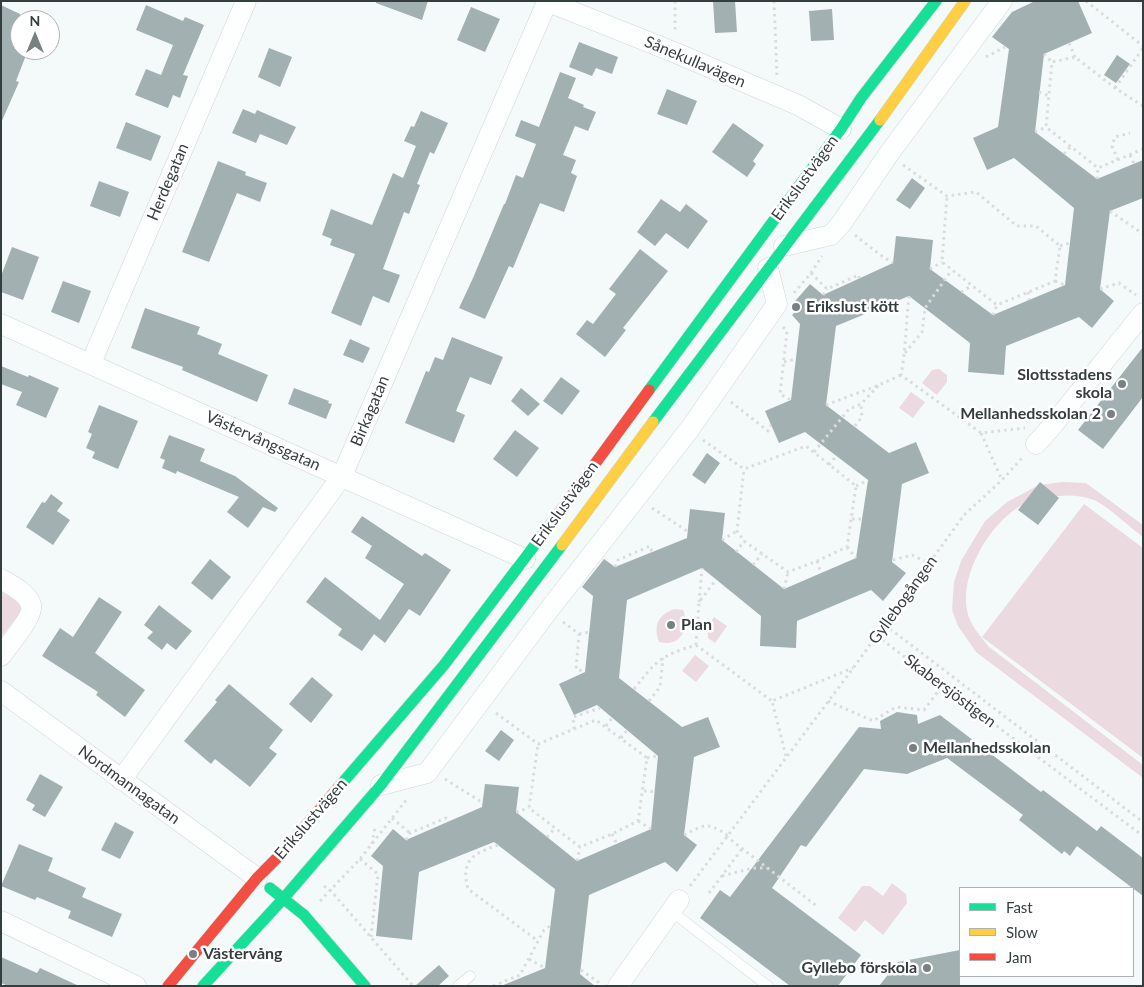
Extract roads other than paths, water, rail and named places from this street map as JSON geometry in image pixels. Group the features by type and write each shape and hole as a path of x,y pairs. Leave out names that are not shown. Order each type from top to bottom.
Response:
{"street":[{"name":"Herdegatan","path":"91,363 246,1"},
{"name":"Sånekullavägen","path":"546,1 676,53 798,105 841,129"},
{"name":"Birkagatan","path":"121,780 342,476 546,1"},
{"name":"Erikslustvägen","path":"168,986 257,878 284,851 444,665 525,559 841,129 861,98 936,1"},
{"name":"Erikslustvägen","path":"203,986 283,899 381,785 884,115 965,1"},
{"name":"Erikslustvägen","path":"784,246 836,230 888,155 1002,1"},
{"path":"381,785 427,773 482,702 548,611 689,430 773,309 768,268"},
{"path":"1036,444 1143,312"},
{"name":"Västervångsgatan","path":"1,324 525,559"},
{"path":"1,579 24,594 31,605 30,615 1,656"},
{"name":"Nordmannagatan","path":"1,691 257,878"},
{"path":"257,878 304,915 365,986"},
{"path":"609,985 675,906"},
{"path":"1,921 136,986"}],"lane":[{"path":"675,906 768,986"},
{"path":"458,986 470,976"}],"place":[{"name":"Erikslust kött","path":"796,307"},
{"name":"Slottsstadens skola","path":"1122,384"},
{"name":"Mellanhedsskolan 2","path":"1111,414"},
{"name":"Plan","path":"671,625"},
{"name":"Mellanhedsskolan","path":"913,748"},
{"name":"Västervång","path":"193,954"},
{"name":"Gyllebo förskola","path":"927,968"}]}
